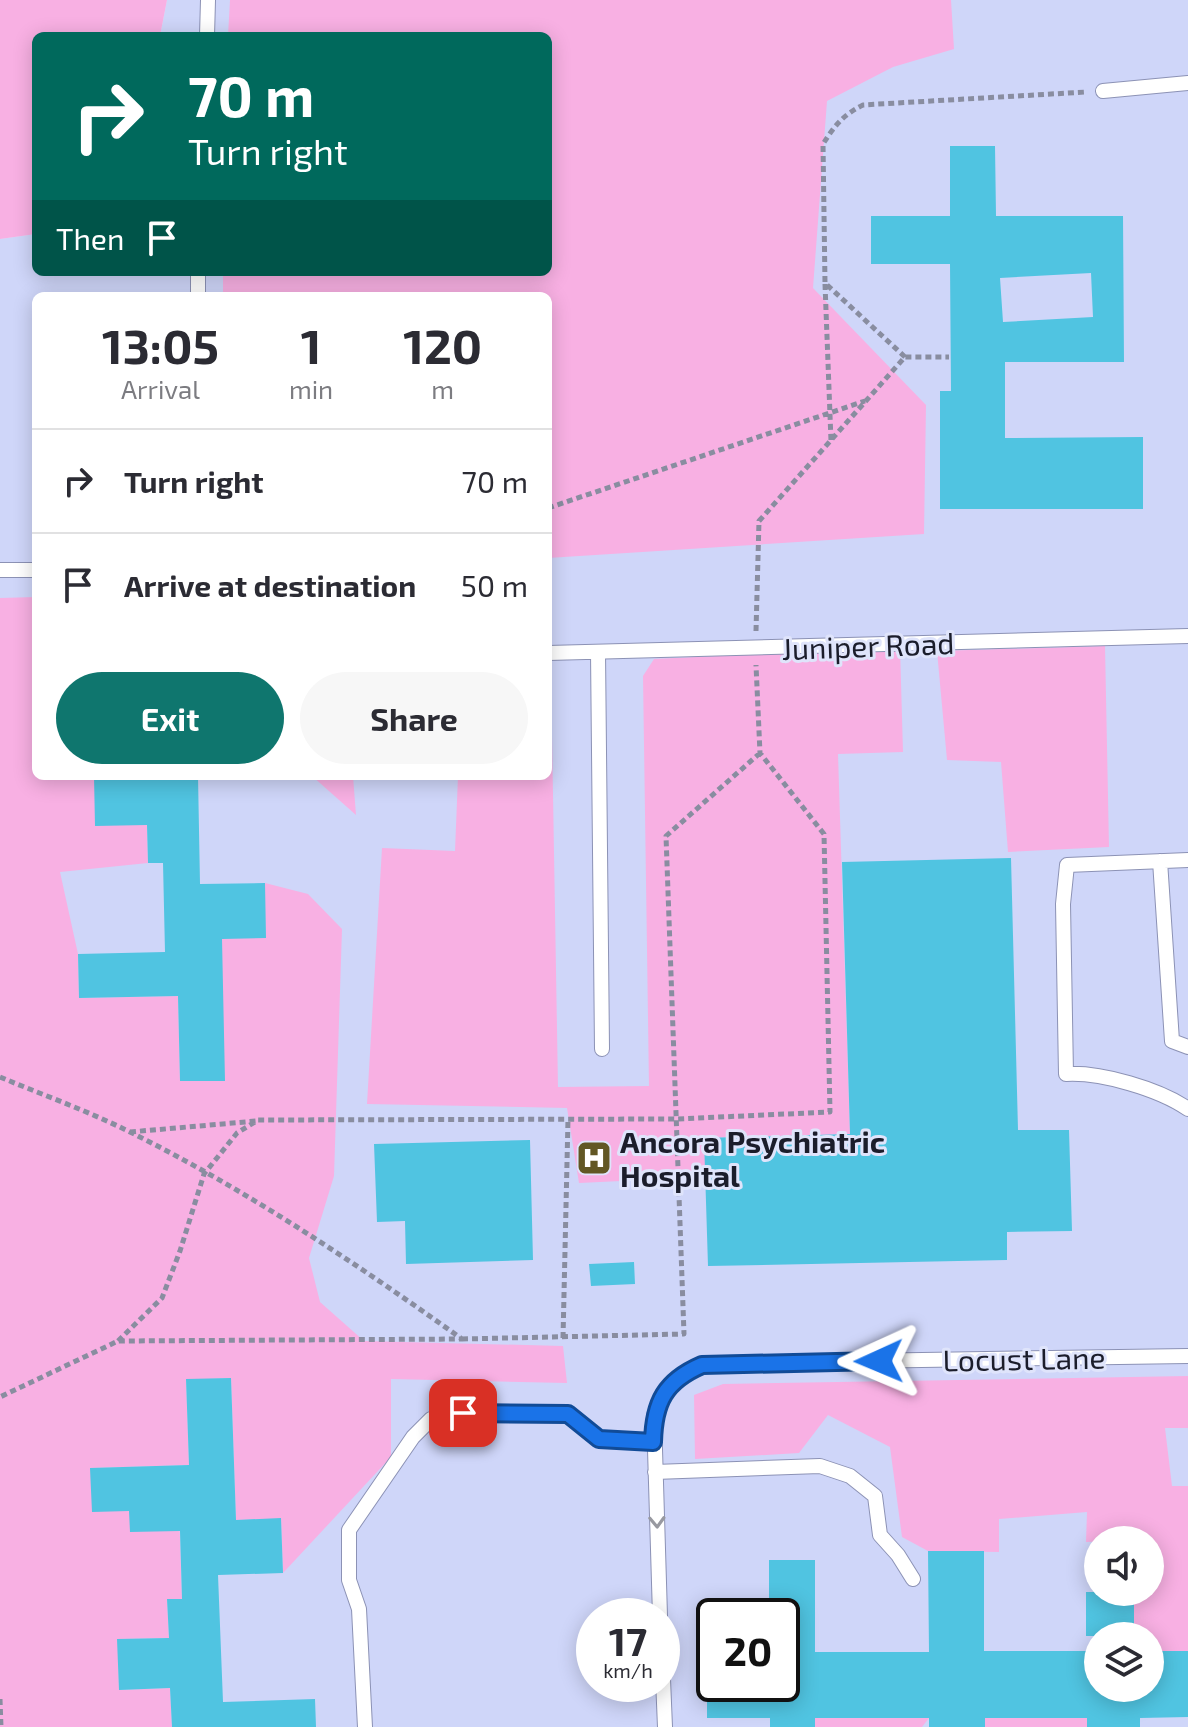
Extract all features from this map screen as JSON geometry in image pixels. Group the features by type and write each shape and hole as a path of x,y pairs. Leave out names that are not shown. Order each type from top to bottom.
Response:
{"lane":[{"path":"207,32 208,0"},
{"path":"1103,91 1188,83"},
{"path":"0,570 32,570"},
{"name":"Juniper Road","path":"552,653 1188,636"},
{"path":"598,652 602,1049"},
{"path":"1188,860 1067,865 1063,904 1066,1074 1091,1074 1153,1092 1188,1109"},
{"path":"1160,861 1172,1041 1188,1047"},
{"name":"Locust Lane","path":"659,1598 654,1416 665,1392 682,1373 702,1365 1188,1356"},
{"path":"365,1727 359,1609 349,1580 349,1530 413,1437 431,1419 463,1413 568,1414 599,1439 653,1442"},
{"path":"655,1472 820,1466 850,1476 875,1496 880,1535 898,1555 913,1579"},
{"path":"664,1702 665,1727"}],"path":[{"path":"831,441 823,144 843,115 863,105 1103,91"},
{"path":"825,283 905,357 949,357"},
{"path":"129,1132 258,1120 676,1119 830,1112 824,834 760,753 756,648 759,521 905,357"},
{"path":"552,507 869,400"},
{"path":"118,1341 563,1338 684,1334 666,836 760,753"},
{"path":"0,1077 129,1132 204,1174 351,1260 462,1339"},
{"path":"563,1338 568,1119"},
{"path":"0,1397 118,1341 162,1298 204,1174 237,1133 258,1120"},
{"path":"0,1699 1,1727"}],"shaded area":[{"path":"0,0 167,0 161,32 32,32 32,235 0,239"},
{"name":"Ancora Psychiatric Hospital","path":"167,0 1188,0 1188,1727 0,1727 0,239 32,235 32,276 552,276 552,32 161,32"},
{"path":"230,0 951,0 954,49 893,67 827,101 813,288 926,405 924,534 552,558 552,292 223,292 223,276 552,276 552,32 228,32"},
{"path":"32,597 32,780 98,780 147,825 148,863 60,872 78,954 79,998 178,996 180,1081 224,1081 221,939 265,883 308,894 342,929 334,1176 309,1258 320,1302 364,1341 563,1346 567,1383 391,1379 391,1457 283,1573 281,1519 236,1520 231,1378 186,1380 189,1465 91,1468 179,1509 182,1599 167,1600 169,1638 118,1639 119,1690 170,1688 172,1727 0,1727 0,598"},
{"path":"1105,646 1109,847 1008,852 1001,762 947,760 937,651"},
{"path":"900,647 903,752 838,754 850,1134 705,1138 705,1177 579,1183 567,1108 367,1104 382,848 455,851 458,780 552,780 552,736 558,1087 649,1086 643,676 654,659"},
{"path":"317,780 353,780 356,815"},
{"path":"1188,1376 1188,1428 1165,1428 1172,1486 1188,1486 1188,1651 1164,1651 1164,1622 1134,1622 1134,1606 1164,1606 1164,1526 1087,1526 1087,1512 999,1519 999,1552 928,1551 902,1537 890,1447 828,1415 799,1453 695,1459 694,1395 723,1384"},
{"path":"815,1718 929,1718 922,1727 815,1727"},
{"path":"985,1718 1087,1718 1087,1727 985,1727"}],"building":[{"path":"950,146 995,146 996,216 1123,216 1124,362 1005,362 1005,438 1143,437 1143,509 940,509 940,391 951,391 950,264 871,264 871,216 950,216","holes":["1091,273 1093,317 1003,322 1000,278"]},
{"path":"94,780 198,780 200,884 265,883 266,938 222,939 225,1081 180,1081 178,996 79,998 78,954 165,952 163,863 148,863 147,825 95,826"},
{"path":"1011,858 1018,1130 1069,1130 1072,1231 1007,1232 1007,1260 708,1266 704,1138 850,1134 842,862"},
{"path":"530,1140 533,1260 406,1264 405,1221 377,1222 374,1144"},
{"path":"634,1262 635,1284 591,1286 589,1264"},
{"path":"231,1378 236,1520 281,1518 283,1573 218,1575 223,1702 315,1699 316,1727 172,1727 170,1688 119,1690 117,1639 169,1638 167,1599 182,1599 180,1531 130,1532 129,1511 92,1512 90,1468 189,1465 186,1379"},
{"path":"928,1551 984,1551 984,1651 1084,1651 1084,1702 1164,1702 1164,1651 1188,1651 1188,1717 1140,1718 1140,1727 1087,1727 1087,1718 985,1718 985,1727 929,1727 929,1718 815,1718 815,1727 770,1727 770,1718 707,1718 707,1702 800,1702 800,1598 769,1598 769,1560 815,1560 815,1652 929,1652"},
{"path":"1086,1606 1134,1606 1134,1622 1086,1622"}],"place":[{"name":"Ancora Psychiatric Hospital","path":"594,1158"}],"route":[{"path":"463,1413 568,1414 599,1439 653,1442 654,1416 665,1392 682,1373 702,1365 879,1361"}]}
